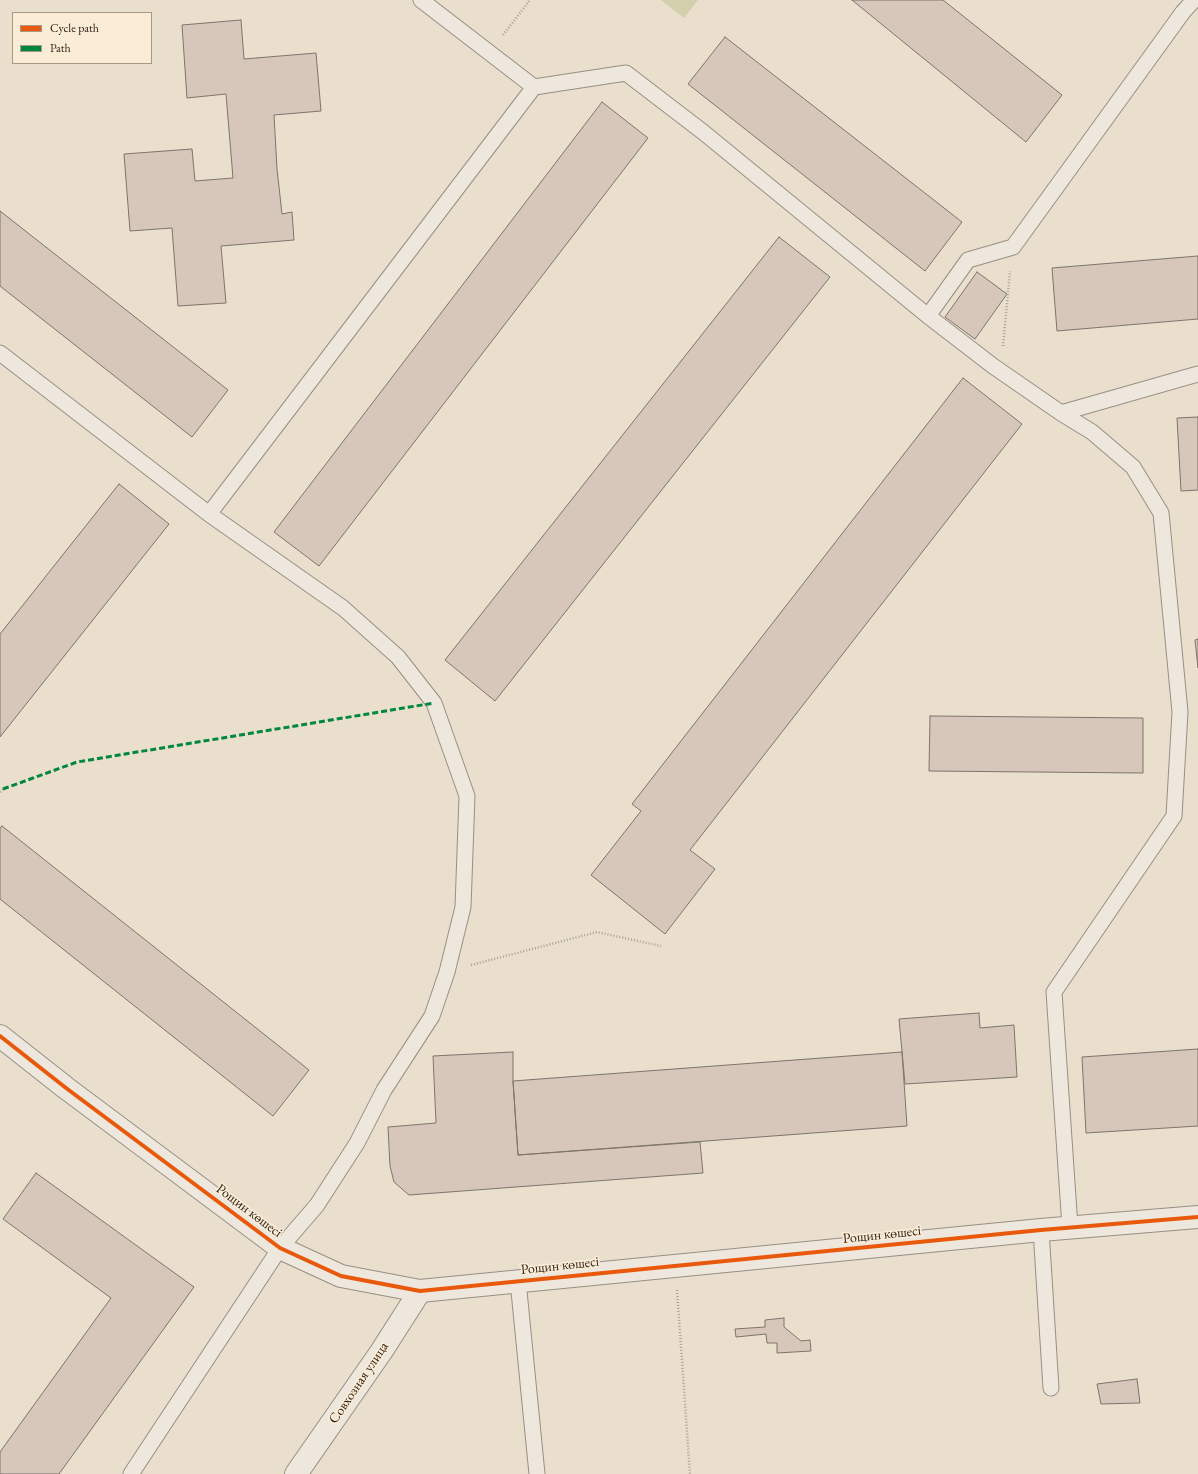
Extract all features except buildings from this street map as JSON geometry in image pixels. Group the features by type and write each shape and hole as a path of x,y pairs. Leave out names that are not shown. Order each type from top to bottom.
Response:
{"street":[{"name":"Рощин көшесі","path":"0,1036 66,1088 280,1248 340,1276 420,1291 1070,1227 1198,1217"},
{"name":"Совхозная улица","path":"296,1474 381,1352 420,1291"}],"lane":[{"path":"420,0 534,87"},
{"path":"928,316 968,260 1013,247 1183,12 1194,0"},
{"path":"209,514 534,87 626,73 703,132 928,316 993,366 1061,413 1092,432 1133,467 1161,513 1180,712 1174,816 1054,992 1070,1227"},
{"path":"0,353 209,514 343,608 398,657 434,703 466,796 463,907 447,972 432,1016 384,1090 357,1143 317,1205 280,1248 131,1474"},
{"path":"1061,413 1198,374"},
{"path":"1040,1230 1050,1388"},
{"path":"518,1281 537,1474"}],"path":[{"path":"490,53 530,0"},
{"path":"993,366 1002,347 1013,247"},
{"path":"0,792 3,789"},
{"path":"447,972 597,932 661,946"},
{"path":"675,1266 690,1474"}],"shaded area":[{"path":"661,0 698,0 684,18"}],"marked path":[{"path":"3,789 77,762 434,703"}],"cycle path":[{"path":"0,1036 66,1088 280,1248 341,1276 420,1291 1041,1230 1198,1217"}]}
